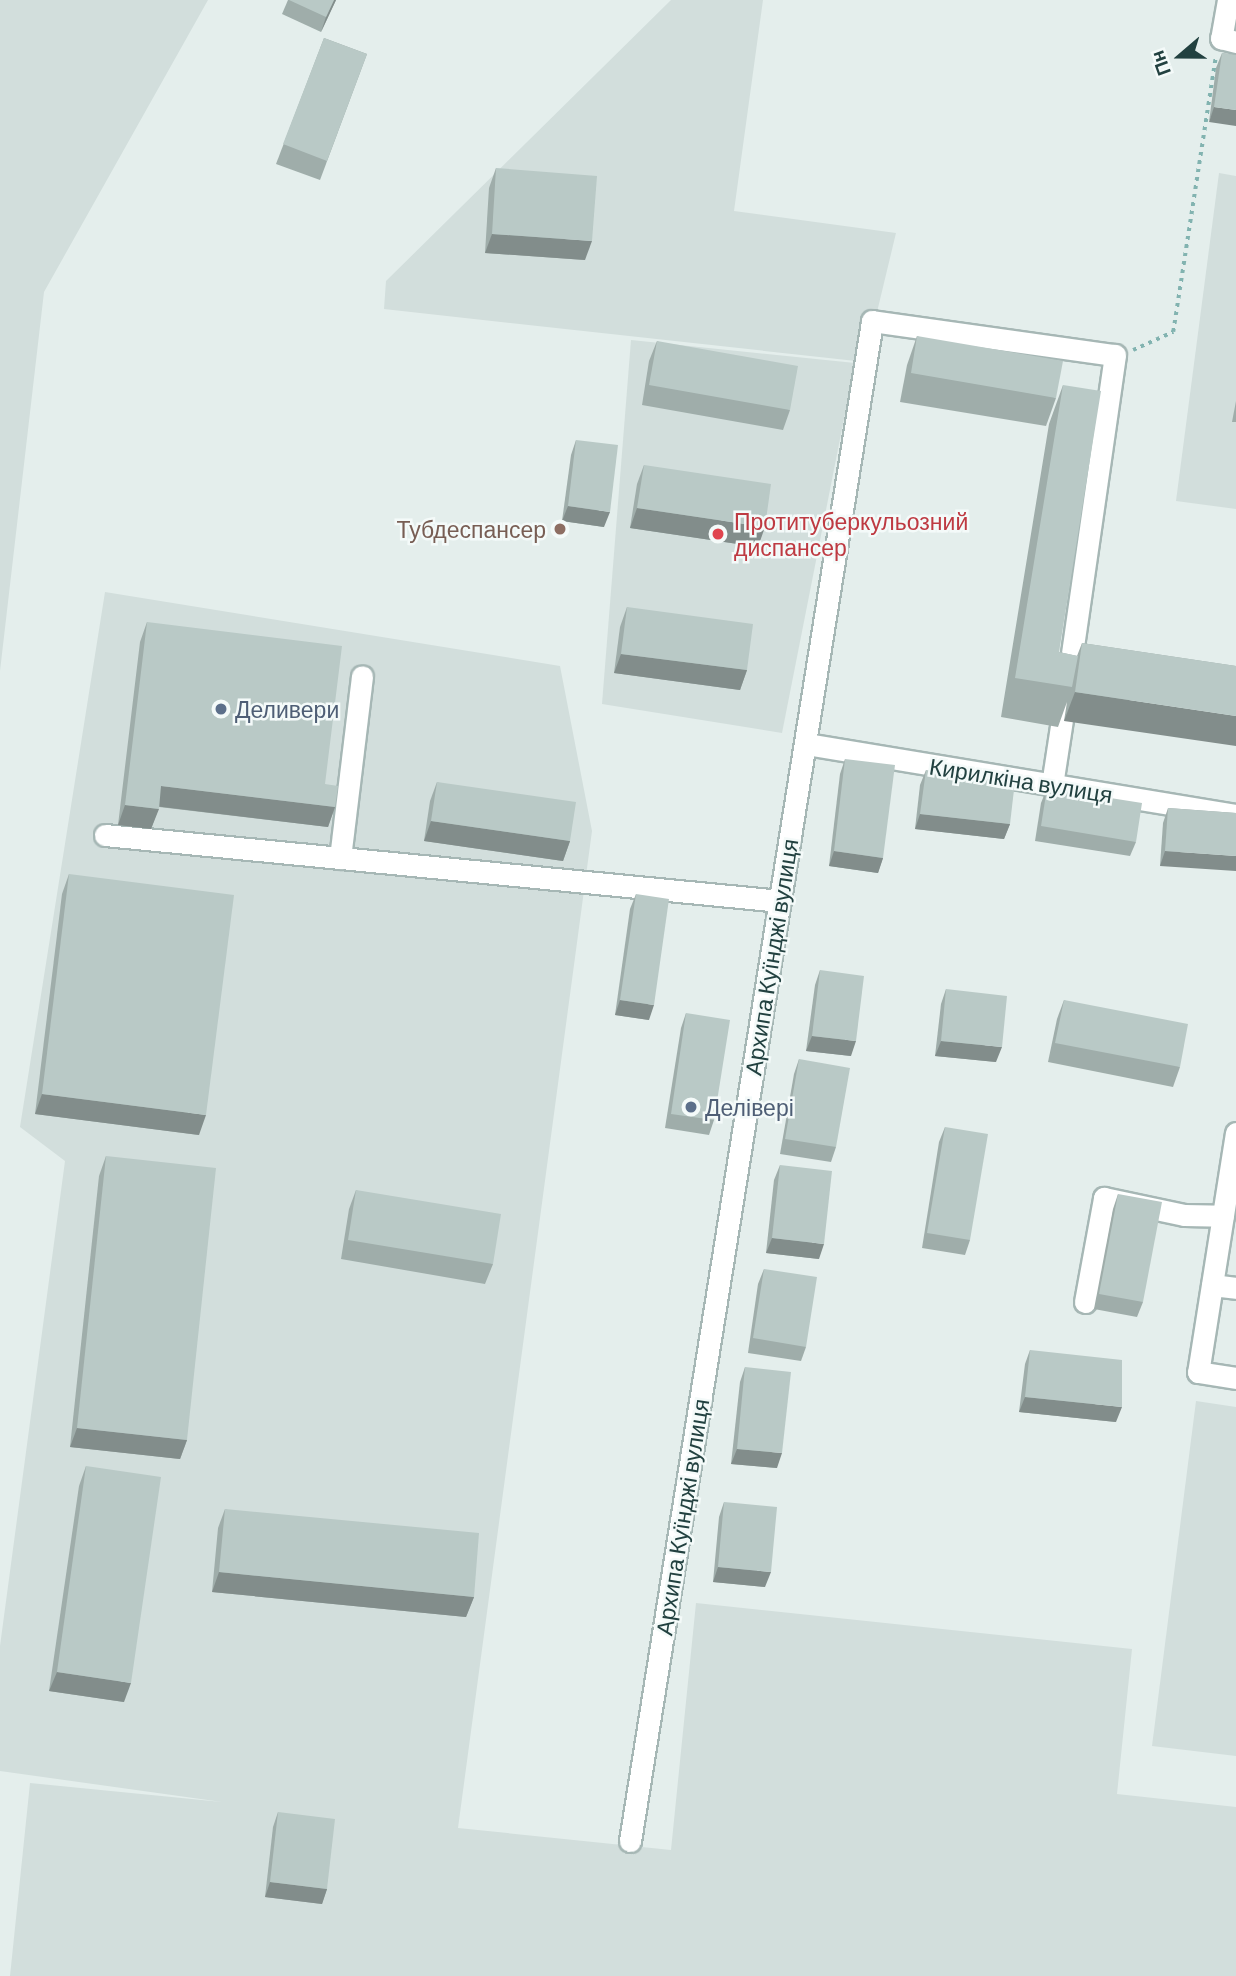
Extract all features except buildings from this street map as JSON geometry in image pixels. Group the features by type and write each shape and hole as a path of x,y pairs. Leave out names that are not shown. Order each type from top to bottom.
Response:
{"street":[{"path":"1228,0 1229,40"},
{"name":"Архипа Куїнджі вулиця","path":"630,1841 807,744 872,321 1115,355"},
{"path":"1052,785 1115,355"},
{"path":"1072,653 1099,657"},
{"path":"340,858 362,676"},
{"name":"Кирилкіна вулиця","path":"807,744 1236,816"},
{"path":"105,835 780,901"},
{"path":"1236,1133 1198,1372 1236,1378"},
{"path":"1085,1302 1104,1198 1184,1215 1223,1216"},
{"path":"1212,1285 1236,1288"}],"path":[{"path":"1115,355 1174,332 1208,79 1229,40"}],"shaded area":[{"path":"0,0 208,0 44,292 0,671"},
{"path":"671,0 763,0 734,211 896,233 865,362 384,309 386,281"},
{"path":"1219,173 1236,176 1236,509 1176,501"},
{"name":"Протитуберкульозний диспансер","path":"631,340 855,363 782,733 602,704"},
{"path":"105,592 560,666 592,831 458,1828 671,1850 696,1603 1132,1649 1117,1794 1236,1807 1236,1976 10,1976 30,1783 222,1802 0,1771 0,1646 65,1161 20,1127"},
{"path":"1196,1401 1236,1407 1236,1756 1152,1746"}],"place":[{"name":"Тубдеспансер","path":"560,529"},
{"name":"Протитуберкульозний диспансер","path":"718,534"},
{"name":"Деливери","path":"221,709"},
{"name":"Делівері","path":"691,1107"}]}
